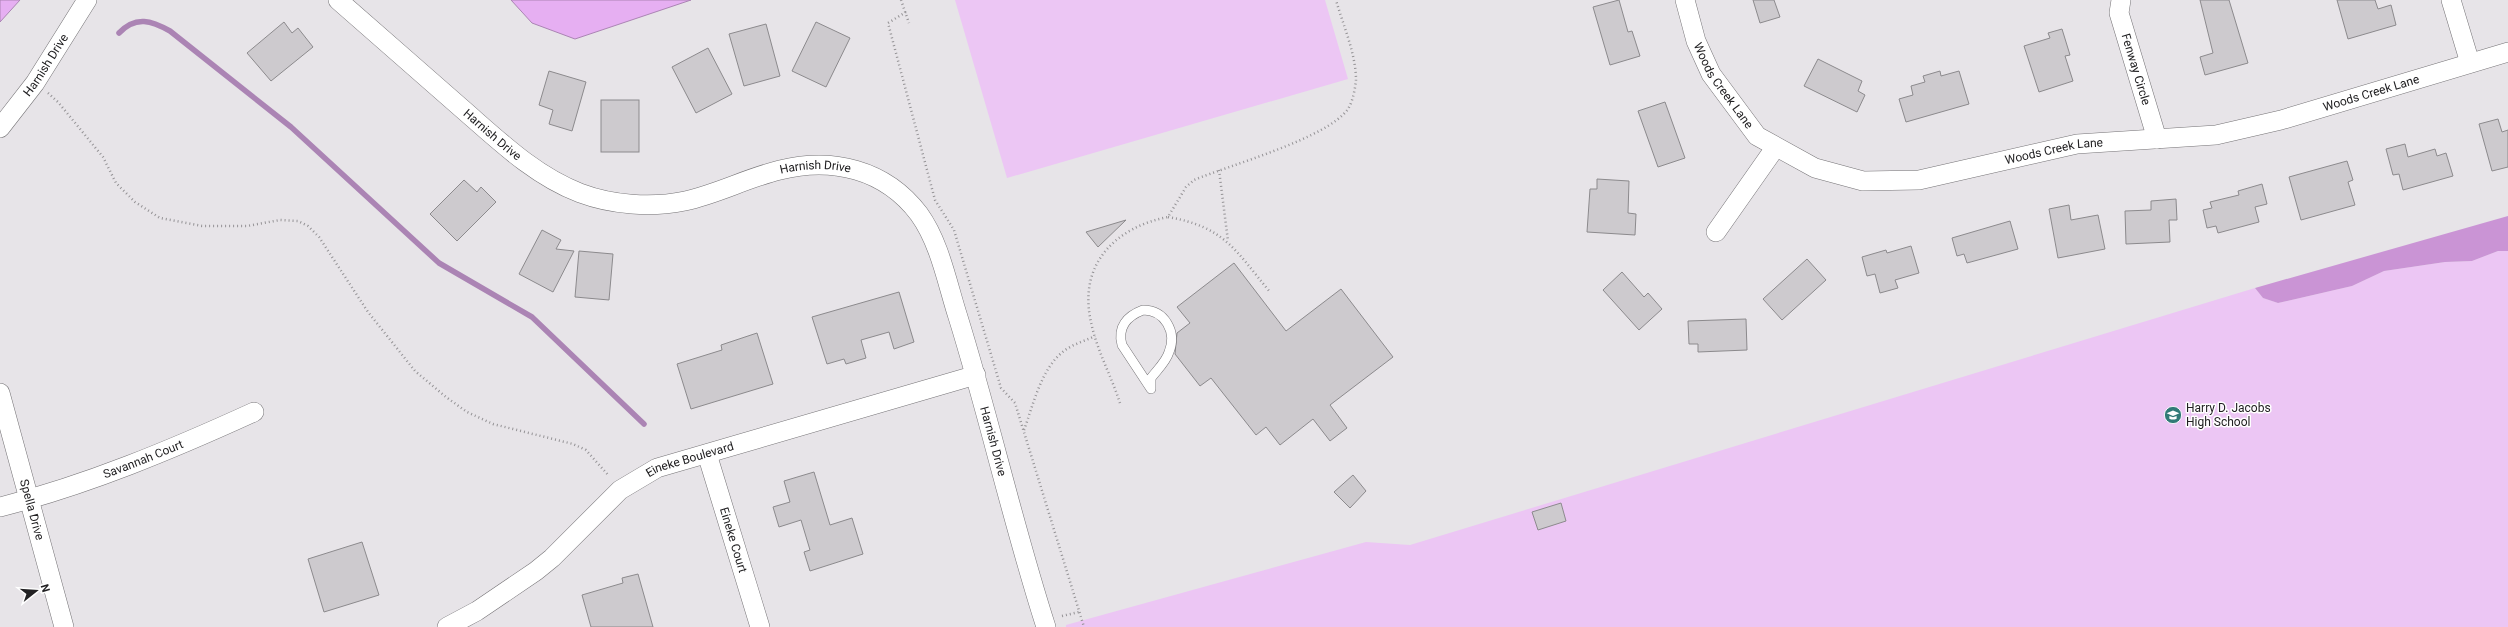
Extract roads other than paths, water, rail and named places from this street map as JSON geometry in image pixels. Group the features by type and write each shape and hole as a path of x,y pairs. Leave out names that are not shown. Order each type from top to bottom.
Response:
{"street":[{"name":"Harnish Drive","path":"0,128 35,83 87,0"},
{"name":"Harnish Drive","path":"338,0 526,163 580,193 619,203 663,204 706,195 780,170 822,164 849,167 887,184 904,196 920,215 930,233 976,375 1046,627"},
{"name":"Woods Creek Lane","path":"1685,0 1696,41 1711,74 1757,136 1775,148 1815,168 1841,177 1890,182 1947,175 2077,144 2216,135 2281,120 2508,52"},
{"name":"Fenway Circle","path":"2121,0 2119,14 2158,139"},
{"path":"2451,0 2470,63"},
{"path":"1716,232 1775,148"},
{"name":"Eineke Boulevard","path":"448,627 510,590 552,558 620,490 657,468 976,375"},
{"name":"Spella Drive","path":"0,393 28,500 64,627"},
{"name":"Savannah Court","path":"0,507 28,500 192,440 254,412"},
{"name":"Eineke Court","path":"707,454 760,627"}],"lane":[{"path":"1143,310 1149,310 1162,316 1168,323 1172,342 1167,358 1151,378 1151,389 1122,345 1120,338 1124,322 1130,315 1143,310"}],"waterway":[{"path":"119,33 125,27 138,22 150,22 170,31 291,127 439,263 532,317 644,424"}],"place":[{"name":"Harry D. Jacobs High School","path":"2173,415"}]}
